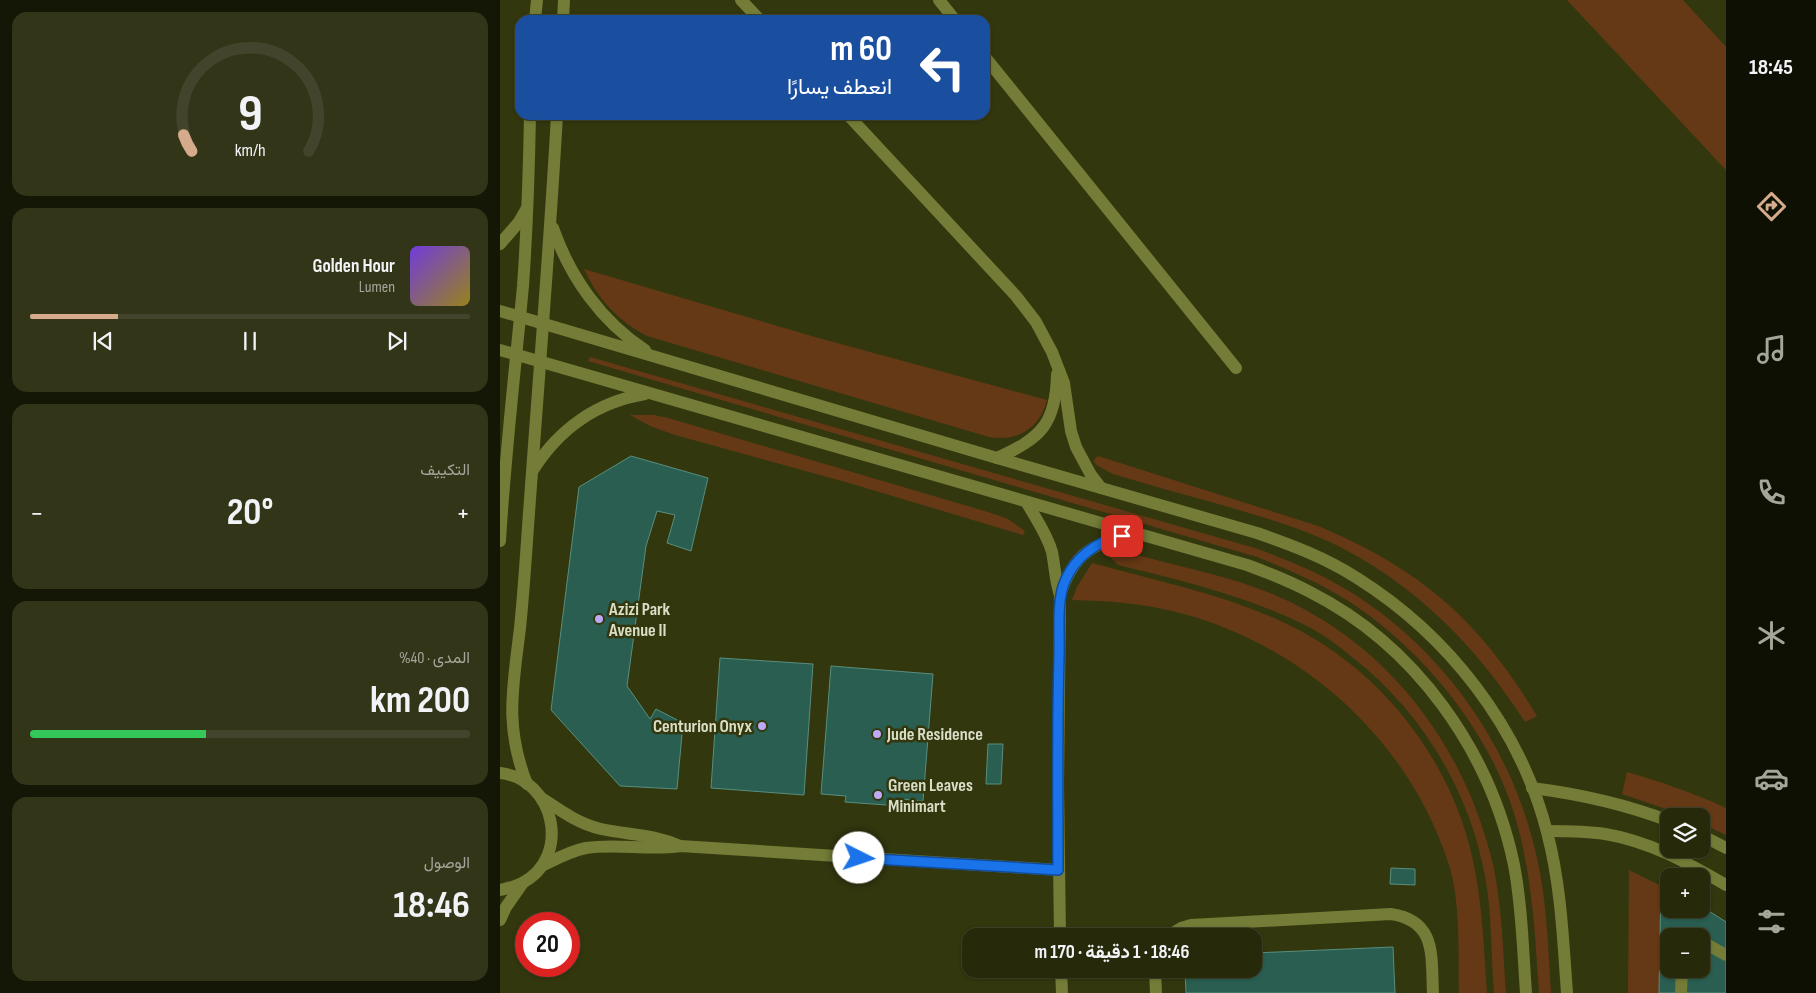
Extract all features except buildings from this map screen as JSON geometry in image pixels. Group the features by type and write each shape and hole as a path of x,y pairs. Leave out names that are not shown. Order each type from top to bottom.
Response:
{"street":[{"path":"536,15 537,0"},
{"path":"562,15 564,0"},
{"path":"741,0 755,15"},
{"path":"939,0 951,15"},
{"path":"990,63 1236,368"},
{"path":"500,541 528,206 530,120"},
{"path":"527,784 517,754 513,732 512,709 541,362 557,120"},
{"path":"853,120 1027,308 1045,337 1064,383 1071,431 1076,446 1091,475 1101,488"},
{"path":"500,244 519,222 528,206"},
{"path":"551,222 566,259 587,294 618,329 655,357"},
{"path":"500,311 1257,533 1291,545 1356,577 1386,597 1427,632 1464,671 1486,700 1522,763 1547,830 1555,866 1561,902 1567,993"},
{"path":"500,350 1247,565 1280,577 1312,592 1342,610 1397,654 1421,679 1444,706 1480,766 1495,798 1514,866 1519,901 1526,993"},
{"path":"997,458 1025,445 1049,419 1056,397 1057,369"},
{"path":"532,472 554,441 584,417 615,401 649,393"},
{"path":"500,432 507,448"},
{"path":"1027,502 1049,542 1060,595 1058,697 1060,928"},
{"path":"1060,595 1070,571 1088,551 1110,539 1133,533"},
{"path":"500,774 516,777 527,784 543,799 588,825 611,831 657,837 680,846"},
{"path":"1532,788 1595,798 1660,818"},
{"path":"542,866 551,844 552,832 550,815 543,799"},
{"path":"1547,830 1596,833 1635,842 1663,851 1726,885"},
{"path":"1710,840 1726,848"},
{"path":"500,920 506,906 522,883 542,866 567,854 588,848 680,846 1058,870"},
{"path":"500,890 522,883"},
{"path":"1181,928 1191,924 1391,914 1402,916 1412,920 1421,927 1427,936 1431,947 1433,993"},
{"path":"1710,946 1726,955"},
{"path":"1061,978 1062,993"},
{"path":"1155,978 1156,993"},
{"path":"1681,993 1682,978"}],"shaded area":[{"path":"1567,0 1683,0 1726,47 1726,170"},
{"path":"584,269 815,337 1047,400 1039,418 1026,431 1009,437 989,437 647,336 626,323 610,308 589,280"},
{"path":"590,357 1258,549 1316,573 1363,600 1399,627 1431,658 1460,693 1486,730 1507,770 1524,811 1540,871 1551,993 1539,993 1532,902 1525,857 1514,813 1489,753 1453,698 1432,673 1409,649 1359,608 1309,580 1257,557 588,361"},
{"path":"630,415 654,415 668,418 988,512 1008,519 1025,531 1023,535 849,483 675,435 650,426"},
{"path":"1098,456 1318,526 1388,560 1418,580 1470,625 1493,652 1537,716 1525,722 1485,667 1440,618 1415,596 1360,558 1317,536 1290,526 1113,474 1093,461"},
{"path":"1127,554 1145,557 1252,586 1286,600 1325,621 1361,647 1393,677 1421,710 1446,746 1466,785 1482,826 1497,884 1506,993 1494,993 1490,919 1485,876 1478,844 1467,813 1454,783 1438,754 1400,702 1377,678 1347,653 1309,627 1263,606 1239,598 1191,583 1118,565 1109,556"},
{"path":"1092,563 1208,594 1276,619 1314,638 1349,663 1380,691 1408,723 1432,758 1452,795 1467,835 1478,891 1487,993 1459,993 1457,909 1448,862 1430,817 1406,775 1377,737 1344,702 1306,672 1266,647 1222,627 1176,612 1150,606 1072,600 1077,587"},
{"path":"1627,772 1702,797 1726,808 1726,835 1710,827 1710,808 1663,808 1622,794"},
{"path":"1629,870 1660,886 1660,918 1659,993 1628,993"}],"place":[{"name":"Azizi Park Avenue II","path":"599,619"},
{"name":"Centurion Onyx","path":"762,726"},
{"name":"Jude Residence","path":"877,734"},
{"name":"Green Leaves Minimart","path":"878,795"}],"route":[{"path":"859,858 1058,870 1060,595 1064,582 1078,560 1098,544 1122,536"}]}
